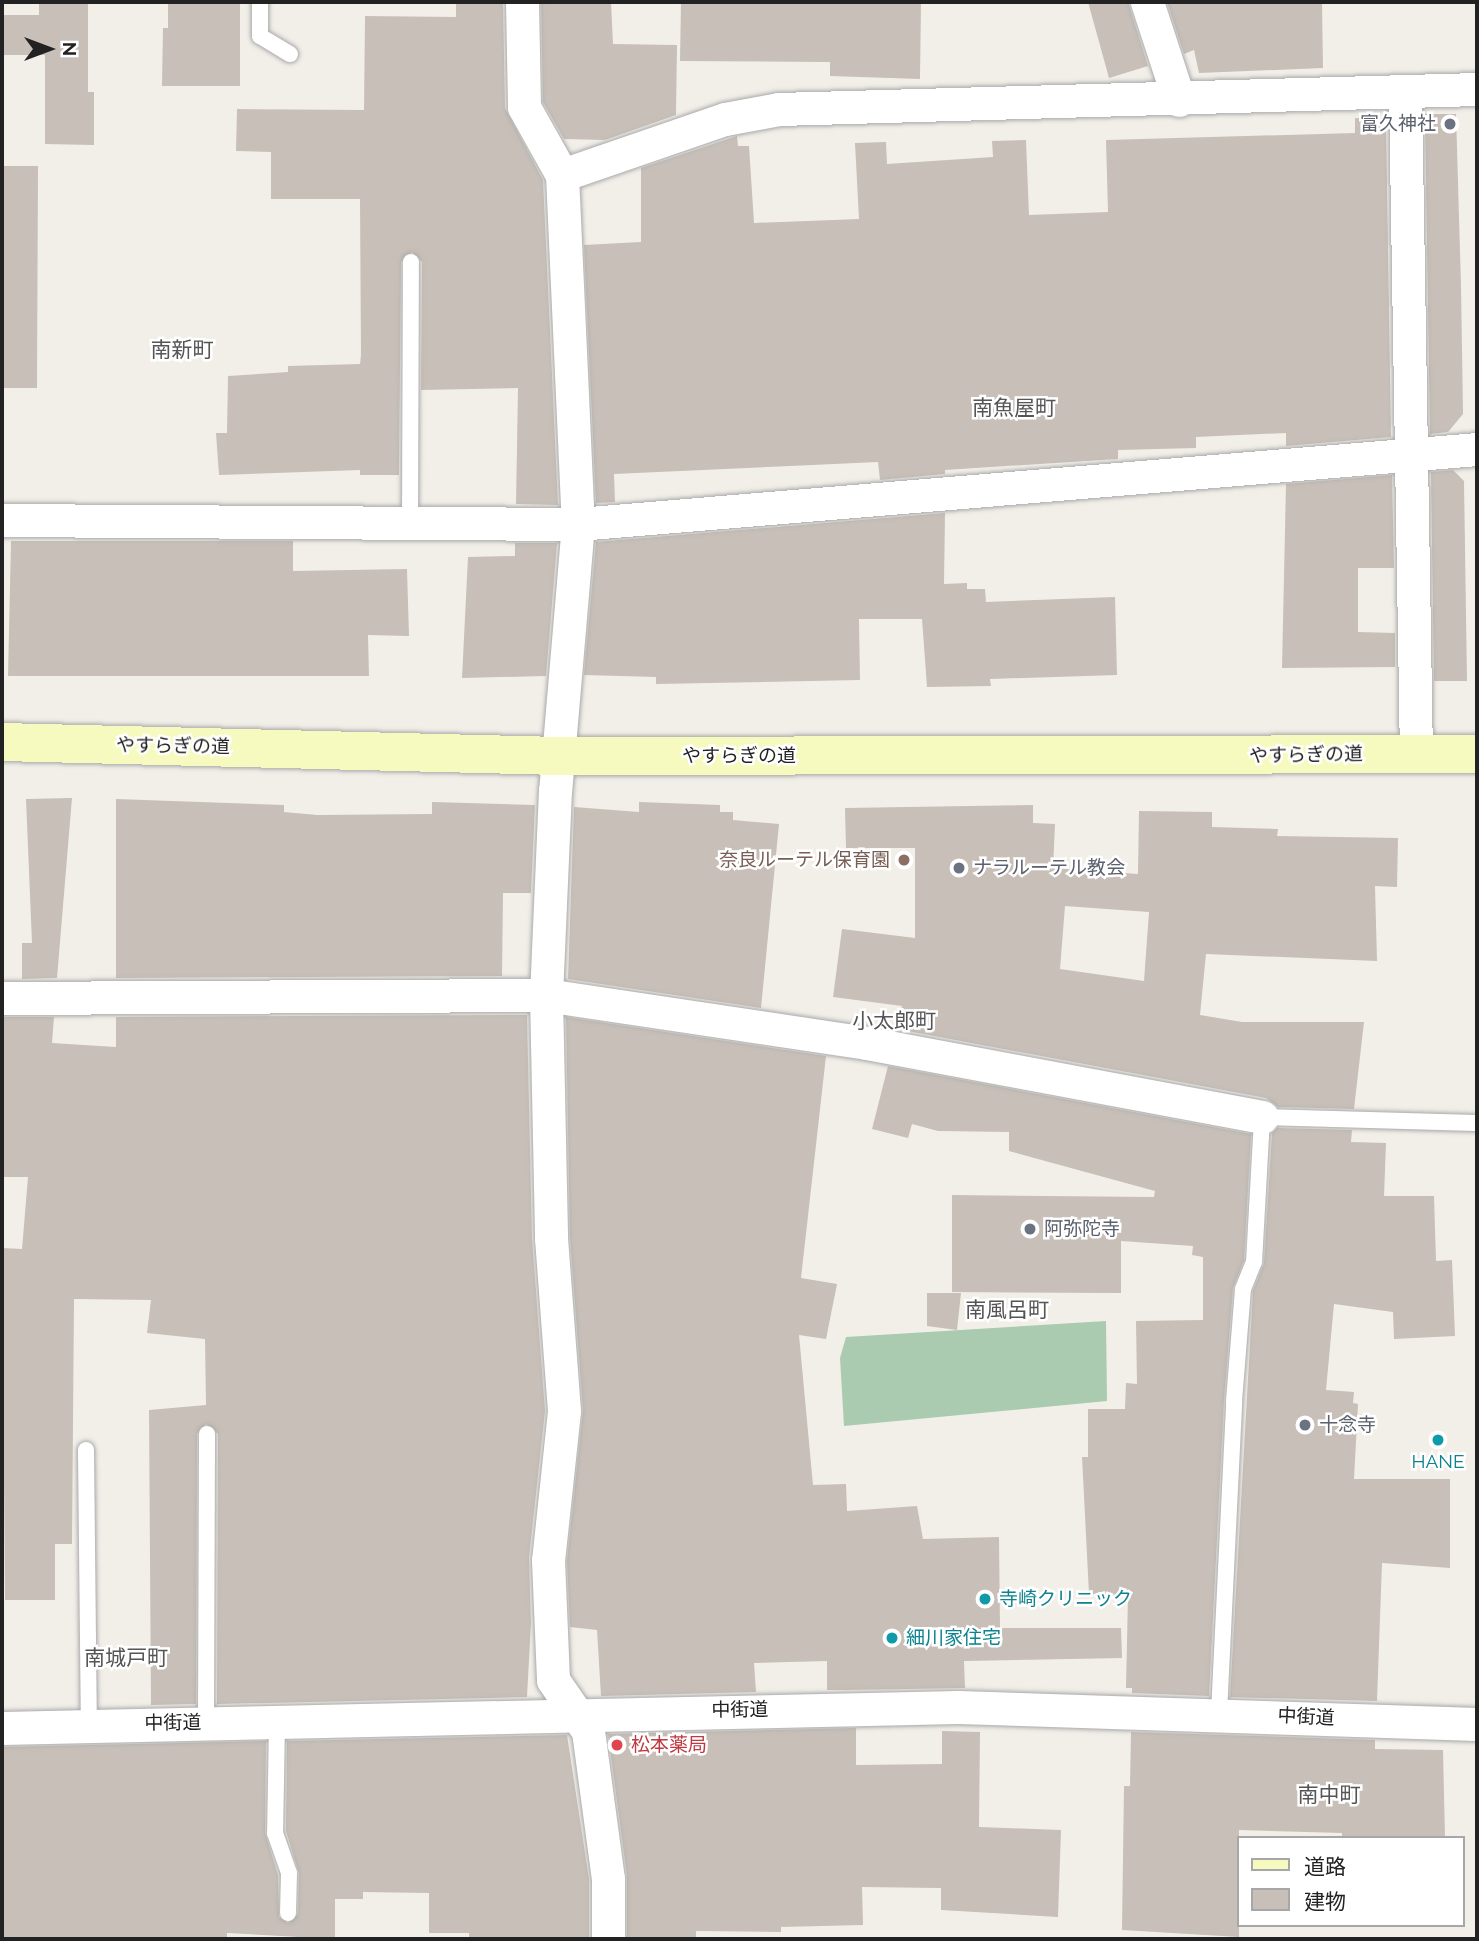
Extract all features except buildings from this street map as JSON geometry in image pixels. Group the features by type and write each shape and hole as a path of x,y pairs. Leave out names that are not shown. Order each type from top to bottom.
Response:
{"street":[{"path":"522,2 524,107 562,174 578,524 558,756 546,995 551,1238 564,1410 548,1560 551,1654 553,1681 588,1731 607,1865 608,1939"},
{"path":"1147,2 1179,100"},
{"path":"562,174 724,119 779,109 1179,100 1477,89"},
{"path":"1405,93 1416,755"},
{"path":"2,520 578,524 1413,457 1477,449"},
{"name":"やすらぎの道","path":"2,742 558,756 1477,754"},
{"path":"2,998 546,995 867,1043 1262,1117"},
{"name":"中街道","path":"2,1728 958,1707 1219,1713 1477,1724"}],"lane":[{"path":"260,2 260,36 290,54"},
{"path":"410,523 411,262"},
{"path":"1219,1713 1234,1401 1243,1289 1254,1262 1262,1117 1477,1123"},
{"path":"206,1723 207,1434"},
{"path":"86,1450 89,1725"},
{"path":"277,1723 275,1833 289,1873 288,1913"}],"green space":[{"path":"1106,1321 1107,1401 844,1426 840,1358 846,1337"}],"place":[{"name":"富久神社","path":"1450,124"},
{"name":"奈良ルーテル保育園","path":"904,860"},
{"name":"ナラルーテル教会","path":"959,868"},
{"name":"阿弥陀寺","path":"1030,1229"},
{"name":"十念寺","path":"1305,1425"},
{"name":"HANE","path":"1438,1440"},
{"name":"寺崎クリニック","path":"985,1599"},
{"name":"細川家住宅","path":"892,1638"},
{"name":"松本薬局","path":"617,1745"}],"district":[{"name":"南新町","path":"182,350"},
{"name":"南魚屋町","path":"1014,408"},
{"name":"小太郎町","path":"894,1021"},
{"name":"南風呂町","path":"1007,1310"},
{"name":"南城戸町","path":"126,1658"},
{"name":"南中町","path":"1329,1795"}]}
